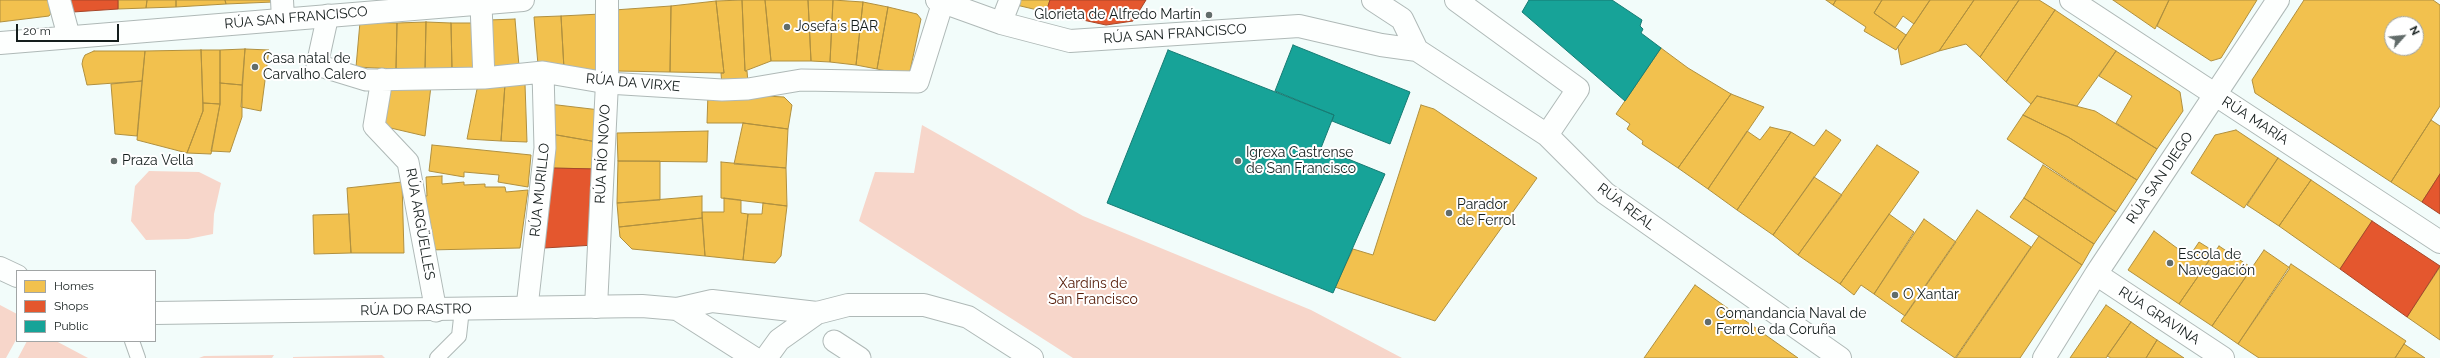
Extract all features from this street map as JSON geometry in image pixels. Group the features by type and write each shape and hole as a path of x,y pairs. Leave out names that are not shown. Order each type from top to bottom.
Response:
{"street":[{"path":"0,43 69,37 59,0"},
{"name":"RÚA SAN FRANCISCO","path":"69,37 283,10 328,15 481,5 523,0"},
{"name":"RÚA RÍO NOVO","path":"596,307 607,83 607,0"},
{"path":"1001,23 1010,0"},
{"path":"1373,0 1402,18 1417,50"},
{"path":"1456,0 1578,89 1547,135"},
{"name":"RÚA MARÍA","path":"2070,0 2440,242"},
{"name":"RÚA SAN DIEGO","path":"2044,358 2096,274 2278,0"},
{"name":"RÚA SAN FRANCISCO","path":"940,1 1001,23 1070,41 1299,26 1381,45 1417,50"},
{"name":"RÚA DA VIRXE","path":"328,15 317,65 366,80 484,78 543,72 607,83 722,90 748,89 801,80 918,82 940,1"},
{"path":"481,5 484,78"},
{"name":"RÚA REAL","path":"1417,50 1547,135 1605,193 1840,358"},
{"name":"RÚA MURILLO","path":"527,307 545,148 543,72"},
{"name":"RÚA ARGÜELLES","path":"382,79 374,126 408,162 436,311"},
{"path":"0,268 16,276"},
{"name":"RÚA GRAVINA","path":"2096,274 2222,358"},
{"path":"677,309 712,301 817,313 848,306 924,305 968,317 1032,358"},
{"name":"RÚA DO RASTRO","path":"156,313 436,311 527,307 642,306 677,309"},
{"path":"677,309 754,358"},
{"path":"766,358 779,340 817,313"},
{"path":"834,342 860,358"}],"lane":[{"path":"437,358 459,336 462,309"},
{"path":"132,342 138,358"}],"green space":[{"name":"Xardíns de San Francisco","path":"922,125 1083,216 1311,310 1402,358 1073,358 859,221 875,172 914,173"},
{"path":"149,171 199,172 221,183 214,214 213,234 188,239 146,240 131,221 135,186"},
{"path":"0,305 16,313 16,340 6,358 0,358"},
{"path":"26,342 58,342 88,358 18,358"},
{"path":"274,355 272,358 199,358 204,356"},
{"path":"382,355 385,358 293,358 293,357"}],"building: Homes":[{"path":"0,0 48,0 52,12 49,16 0,22"},
{"path":"118,0 147,0 146,8 118,9"},
{"path":"147,0 176,0 176,7 146,8"},
{"path":"176,0 225,0 226,4 176,7"},
{"path":"225,0 272,0 273,2 226,4"},
{"path":"742,0 765,0 771,61 745,71"},
{"path":"742,0 745,71 747,71 748,83 722,86 721,73 724,73 716,1"},
{"path":"765,0 808,0 811,61 771,61"},
{"path":"808,0 833,0 830,62 811,61"},
{"path":"833,0 863,2 856,65 830,62"},
{"path":"1014,0 1050,0 1046,12 1012,4"},
{"path":"1826,0 1836,0 1833,5"},
{"path":"1836,0 1882,0 1874,13 1906,35 1896,50 1864,31 1866,27 1833,5"},
{"path":"1882,0 1930,0 1914,24 1903,16 1895,28 1874,13"},
{"path":"1930,0 1974,0 1939,51 1901,65 1898,47"},
{"path":"1974,0 2019,0 1980,57 1966,44 1939,51"},
{"path":"2019,0 2039,0 2055,10 2006,82 1980,57"},
{"path":"2113,0 2169,0 2155,29"},
{"path":"2169,0 2257,0 2221,58 2211,61 2157,26"},
{"path":"2304,0 2433,0 2440,5 2440,106 2391,182 2255,93 2252,80"},
{"path":"716,1 724,73 670,72 671,6"},
{"path":"863,2 888,7 877,69 856,65"},
{"path":"671,6 670,72 617,71 614,10"},
{"path":"888,7 917,14 921,19 910,71 905,75 877,69"},
{"path":"2055,10 2116,51 2077,106 2037,96 2031,104 2006,82"},
{"path":"601,14 602,73 564,69 561,16"},
{"path":"561,16 564,69 538,65 534,17"},
{"path":"515,19 519,66 490,68 489,20"},
{"path":"360,22 397,23 396,69 356,67"},
{"path":"426,22 425,71 396,69 397,23"},
{"path":"426,22 451,23 452,70 425,71"},
{"path":"451,23 473,23 475,68 452,70"},
{"path":"1661,48 1688,68 1731,94 1678,168 1642,144 1643,141 1627,129 1630,124 1616,114"},
{"path":"245,49 242,85 220,83 220,50"},
{"name":"Casa natal de Carvalho Calero","path":"245,49 269,50 261,111 241,107"},
{"path":"201,50 220,50 220,104 203,103"},
{"path":"201,50 203,111 187,153 137,140 145,51"},
{"path":"94,51 145,51 142,81 87,85 82,64 83,59 85,55"},
{"path":"2116,51 2180,92 2183,111 2157,149 2116,123 2132,96 2099,76"},
{"path":"142,81 137,136 115,134 111,84"},
{"path":"220,83 242,85 242,117 230,152 211,151 220,104"},
{"path":"478,84 505,84 501,141 467,139"},
{"path":"505,84 525,84 527,142 501,141"},
{"path":"392,86 431,86 425,136 382,126"},
{"path":"708,93 784,97 792,105 788,129 743,123 707,123"},
{"path":"1731,94 1764,107 1708,189 1678,168"},
{"path":"2037,96 2095,111 2157,149 2137,180 2068,137 2023,115"},
{"path":"203,103 220,104 211,154 187,153 203,111"},
{"path":"549,104 600,110 597,142 551,134"},
{"name":"Parador de Ferrol","path":"1421,105 1434,109 1537,178 1435,321 1335,287 1353,249 1373,255"},
{"path":"2023,115 2068,137 2137,180 2116,212 2007,139"},
{"path":"2431,120 2440,126 2440,174 2422,202 2391,182"},
{"path":"743,123 788,129 786,168 734,164"},
{"path":"1770,127 1791,132 1737,210 1708,189 1747,131 1760,140"},
{"path":"1826,130 1841,140 1773,235 1737,210 1791,132 1814,146"},
{"path":"2236,130 2278,158 2244,208 2191,173 2215,135"},
{"path":"708,131 707,162 618,161 617,133"},
{"path":"551,134 597,142 597,169 550,168"},
{"path":"432,145 531,155 528,187 498,182 499,175 464,172 464,177 429,171"},
{"path":"1877,145 1919,172 1840,284 1798,255"},
{"path":"2278,158 2311,180 2279,226 2247,205"},
{"path":"618,161 660,161 660,200 617,203"},
{"path":"721,162 786,168 787,206 721,198"},
{"path":"2043,165 2116,212 2094,244 2024,198"},
{"path":"442,176 442,184 464,182 464,185 485,184 485,187 505,187 506,192 528,190 520,248 428,250 422,196 427,196 426,177"},
{"path":"1814,177 1842,195 1798,255 1773,235"},
{"path":"2311,180 2372,221 2340,269 2279,226"},
{"path":"402,182 404,253 351,253 347,188"},
{"path":"702,196 702,218 619,227 617,203"},
{"path":"724,198 741,200 741,213 748,214 743,260 705,256 702,212 724,212"},
{"path":"2024,198 2094,244 2082,265 2010,217"},
{"path":"763,203 787,206 781,256 775,263 743,260 748,214 762,214"},
{"path":"1977,210 2031,247 1955,358 1901,321"},
{"path":"349,214 351,253 314,254 313,215"},
{"path":"1889,214 1914,232 1874,294 1861,285 1854,295 1840,284"},
{"path":"702,218 705,256 632,249 620,237 619,227"},
{"path":"1924,219 1956,242 1905,316 1874,294"},
{"name":"Escola de Navegación","path":"2154,231 2189,257 2199,242 2215,252 2179,304 2128,270"},
{"path":"2039,236 2082,265 2020,358 1956,358"},
{"path":"2219,246 2252,268 2212,326 2179,304"},
{"path":"2264,250 2290,268 2238,344 2212,326"},
{"path":"2291,264 2406,341 2395,358 2259,358 2238,344"},
{"path":"2440,267 2440,340 2407,317"},
{"name":"Comandancia Naval de Ferrol e da Coruña","path":"1695,285 1798,358 1644,358"},
{"path":"2106,305 2131,322 2106,358 2070,358"},
{"path":"2131,322 2157,340 2146,358 2111,358 2107,356"},
{"path":"2157,340 2184,358 2146,358"},
{"path":"2404,344 2425,358 2395,358"}],"building: Shops":[{"path":"70,0 118,0 118,9 73,12"},
{"path":"1050,0 1146,0 1133,21 1106,25 1046,12"},
{"path":"550,168 597,169 595,245 544,248"},
{"path":"2440,174 2440,214 2422,202"},
{"path":"2372,221 2440,266 2407,317 2340,269"}],"building: Public":[{"path":"1529,0 1612,0 1642,20 1640,26 1643,29 1641,33 1661,48 1625,101 1522,12"},
{"path":"1293,45 1410,92 1390,144 1332,121 1334,115 1275,91"},
{"name":"Igrexa Castrense de San Francisco","path":"1168,50 1334,115 1321,148 1385,174 1333,293 1107,203"}],"place":[{"name":"Glorieta de Alfredo Martín","path":"1209,15"},
{"name":"Josefa´s BAR","path":"787,27"},
{"name":"Casa natal de Carvalho Calero","path":"255,67"},
{"name":"Praza Vella","path":"114,161"},
{"name":"Igrexa Castrense de San Francisco","path":"1238,161"},
{"name":"Parador de Ferrol","path":"1449,213"},
{"name":"Escola de Navegación","path":"2170,263"},
{"name":"O Xantar","path":"1895,295"},
{"name":"Comandancia Naval de Ferrol e da Coruña","path":"1708,322"}]}
